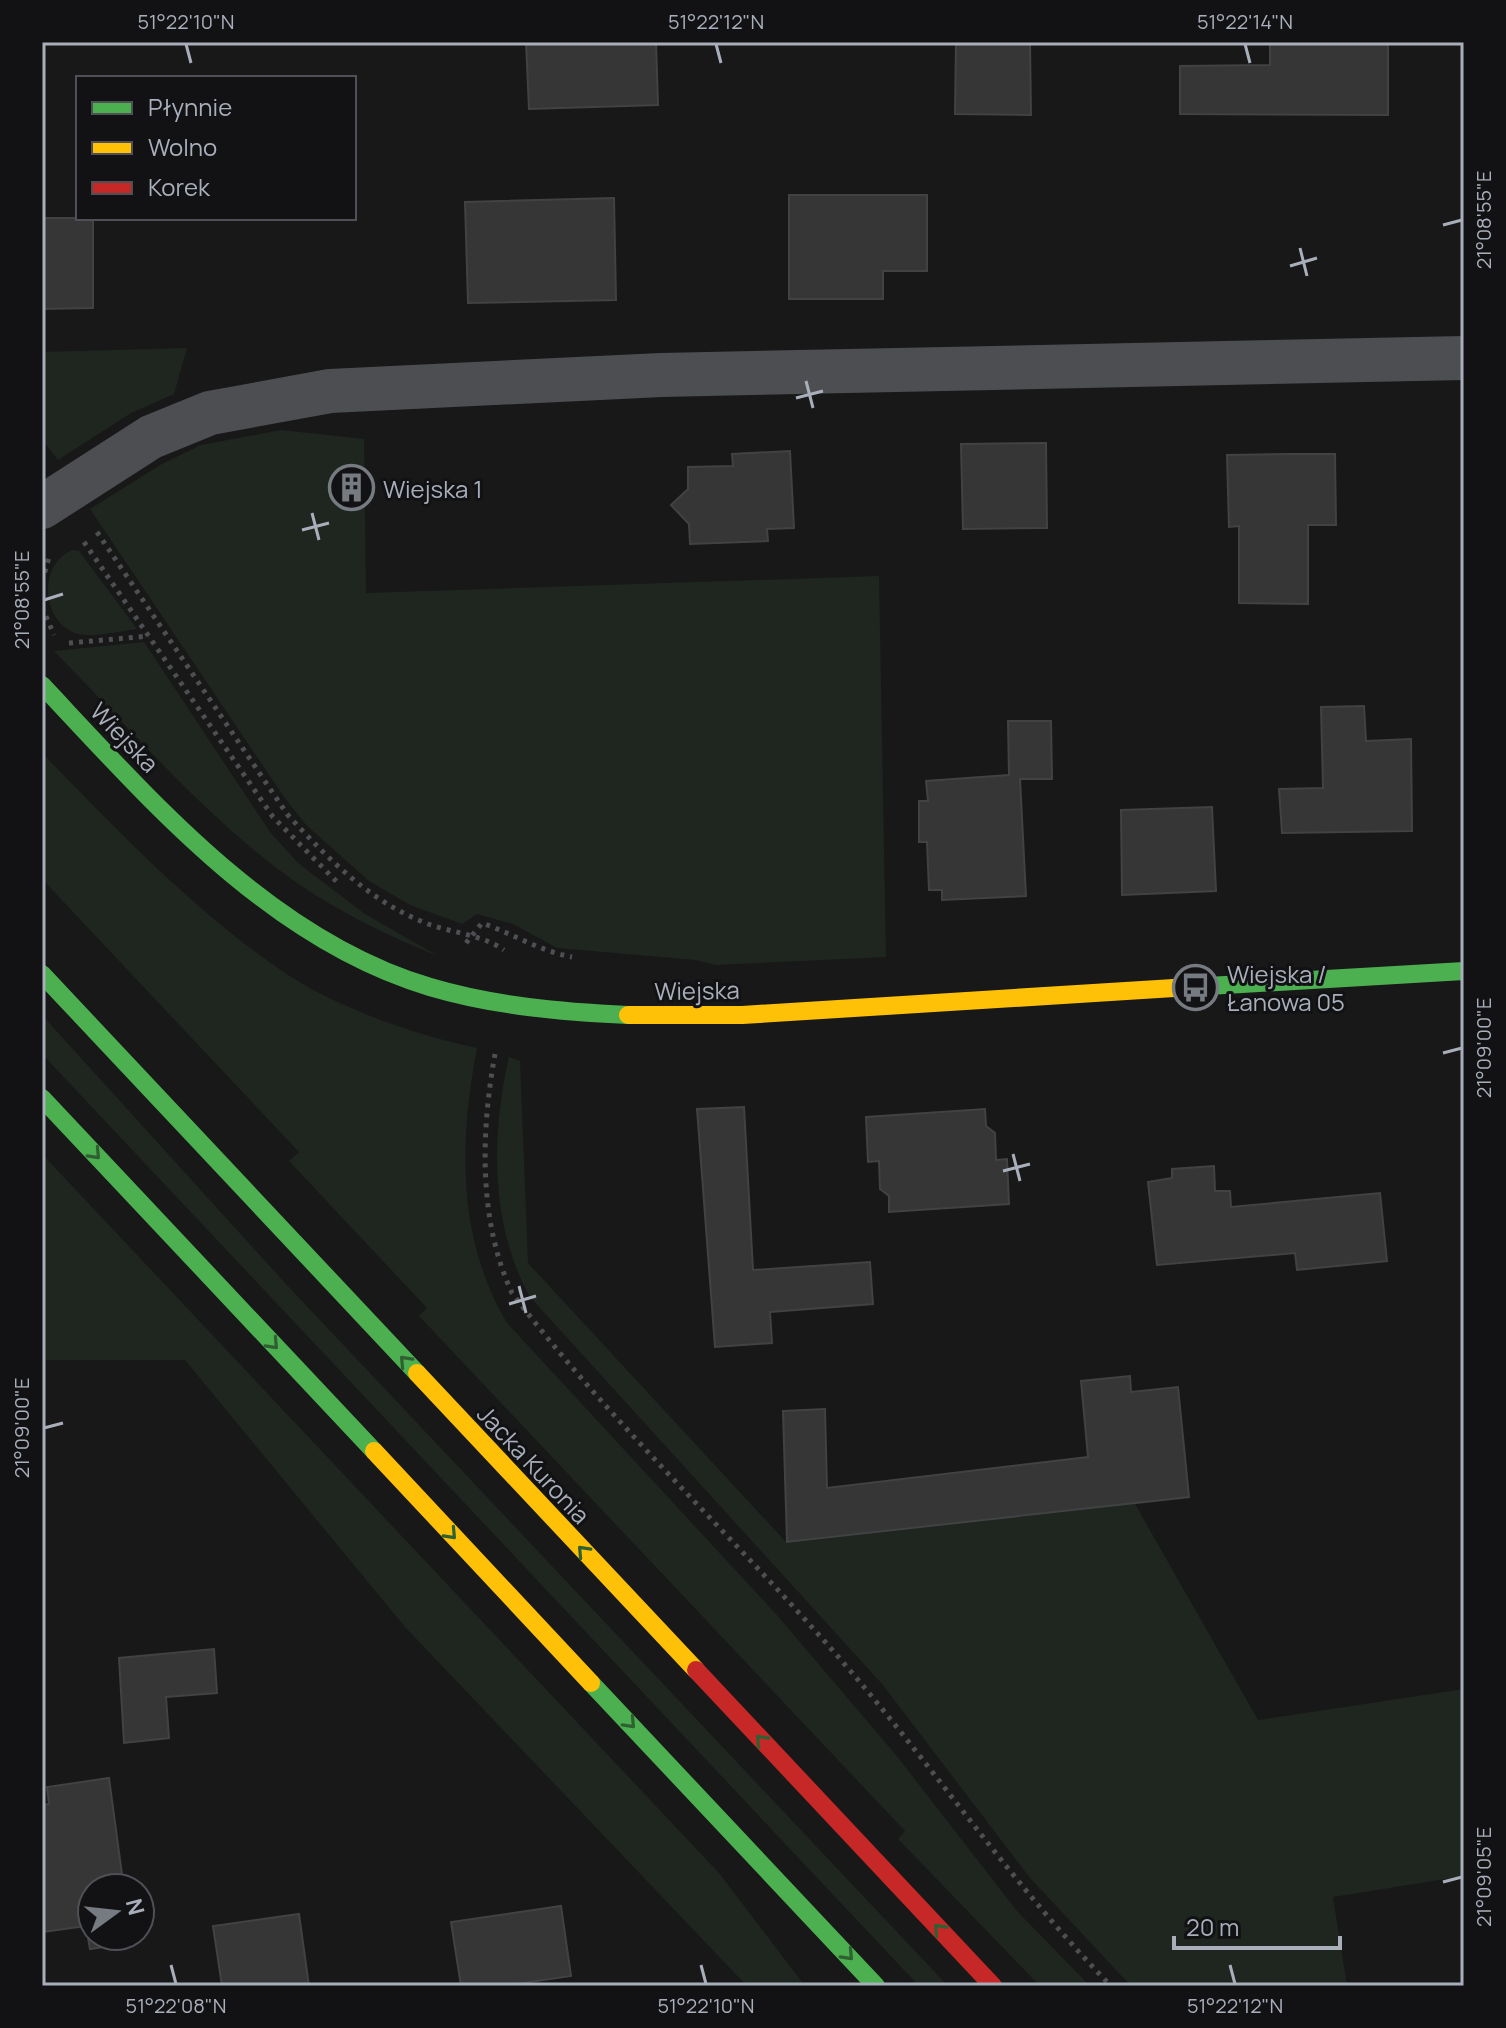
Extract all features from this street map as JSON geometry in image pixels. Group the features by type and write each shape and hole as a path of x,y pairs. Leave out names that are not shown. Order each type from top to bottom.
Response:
{"main road":[{"name":"Wiejska","path":"42,685 238,881 299,924 362,960 410,980 507,1006 714,1016 1464,971"},
{"name":"Jacka Kuronia","path":"42,974 993,1986"},
{"path":"42,1098 876,1986"}],"street":[{"path":"53,499 151,437 210,413 330,391 661,375 1464,358"}],"path":[{"path":"53,499 73,535 86,543 273,817 339,884"},
{"path":"53,499 287,814 321,852 382,901 427,923 494,944 514,959 493,1070 486,1136 488,1202 500,1268 512,1293 661,1465 863,1686 1021,1888 1111,1986"},
{"path":"42,607 44,627 57,639 69,643 149,636"},
{"path":"461,950 482,923 513,934 544,952 586,960"}],"shaded area":[{"path":"187,348 174,394 131,413 58,460 42,439 42,352"},
{"path":"281,430 364,439 366,593 879,576 886,957 716,965 696,960 557,948 513,924 477,914 462,924 410,905 369,881 306,825 284,797 90,509 160,465 201,445"},
{"path":"73,550 79,551 137,629 82,635 64,626 55,616 48,592 49,579 62,557"},
{"path":"144,642 270,832 298,863 365,914 438,956 348,914 297,883 264,858 200,802 54,651"},
{"path":"42,753 188,897 285,973 329,998 378,1019 477,1048 467,1118 466,1189 479,1258 507,1323 776,1614 896,1755 1017,1911 1090,1986 1040,1986 898,1839 905,1831 419,1316 427,1308 289,1161 299,1152 42,879"},
{"path":"42,1015 286,1284 948,1986 919,1986 42,1054"},
{"path":"509,1057 520,1061 528,1263 787,1543 1135,1504 1258,1720 1464,1689 1464,1876 1333,1897 1347,1986 1131,1986 1030,1878 882,1684 530,1297 507,1240 498,1179 499,1117"},
{"path":"42,1154 719,1873 805,1986 747,1986 405,1627 185,1360 42,1360"}],"building":[{"path":"526,42 656,42 658,105 529,109"},
{"path":"956,42 1030,42 1031,115 955,114"},
{"path":"1270,42 1388,42 1388,115 1180,114 1180,66 1270,65"},
{"path":"789,195 927,195 927,271 883,271 883,299 789,299"},
{"path":"614,198 616,300 468,303 465,202"},
{"path":"42,218 93,220 93,308 42,309"},
{"path":"1046,443 1047,528 963,529 961,444"},
{"path":"790,451 794,528 767,529 768,541 690,544 689,524 671,505 688,489 688,467 733,466 732,454"},
{"path":"1335,454 1336,525 1308,525 1308,604 1239,603 1239,526 1229,527 1227,455"},
{"path":"1364,706 1366,741 1411,739 1412,831 1282,833 1279,789 1323,788 1321,707"},
{"path":"1008,721 1051,721 1052,779 1020,779 1026,896 942,900 942,890 929,890 927,842 919,842 919,801 928,801 926,781 1009,775"},
{"path":"1212,807 1216,891 1122,895 1121,810"},
{"path":"744,1107 753,1270 870,1262 873,1304 770,1312 772,1343 715,1347 697,1109"},
{"path":"985,1109 986,1126 995,1133 996,1160 1007,1159 1009,1204 889,1212 889,1196 880,1189 879,1161 868,1162 866,1117"},
{"path":"1214,1166 1215,1191 1230,1191 1231,1207 1380,1193 1387,1261 1297,1270 1295,1253 1157,1265 1148,1182 1172,1178 1172,1169"},
{"path":"1130,1376 1131,1392 1178,1387 1189,1497 787,1542 783,1411 825,1409 827,1488 1088,1457 1081,1381"},
{"path":"214,1649 217,1693 166,1697 169,1738 124,1743 119,1658"},
{"path":"109,1778 122,1872 76,1872 76,1927 42,1932 42,1805 49,1804 47,1787"},
{"path":"561,1906 571,1976 503,1986 461,1986 451,1922"},
{"path":"299,1914 309,1986 222,1986 213,1926"}],"traffic: fast":[{"path":"42,685 171,820 266,902 318,936 372,965 454,994 528,1007 628,1015"},
{"path":"1174,988 1464,971"},
{"path":"42,974 417,1373"},
{"path":"42,1098 374,1451"},
{"path":"591,1683 876,1986"}],"traffic: slow":[{"path":"628,1015 742,1015 1174,988"},
{"path":"417,1373 696,1670"},
{"path":"374,1451 591,1683"}],"traffic: jam":[{"path":"696,1670 993,1986"}],"place":[{"name":"Wiejska 1","path":"352,488"},
{"name":"Wiejska / Łanowa 05","path":"1196,987"}]}
